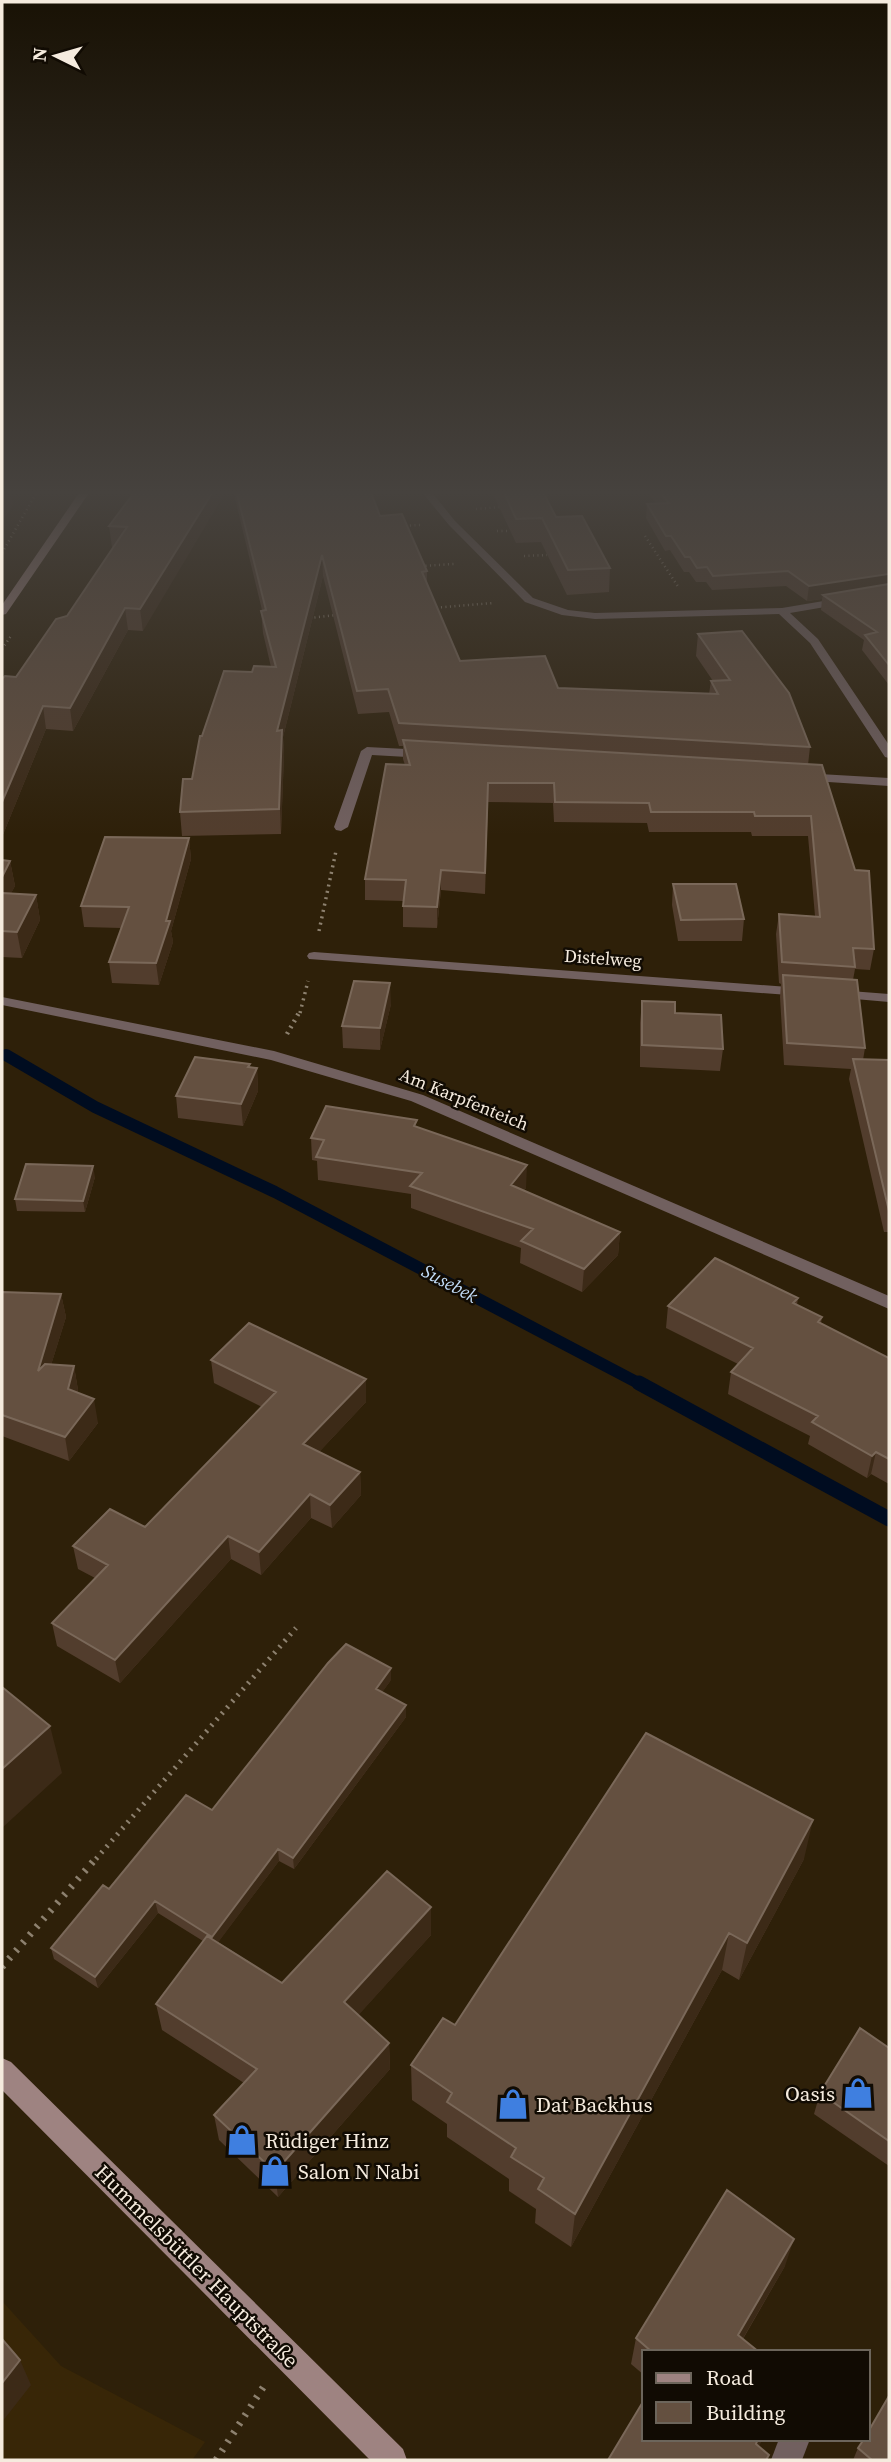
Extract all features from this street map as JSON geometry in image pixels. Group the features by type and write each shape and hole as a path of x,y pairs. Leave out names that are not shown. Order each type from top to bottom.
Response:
{"street":[{"path":"544,605 566,612 595,616 782,611 818,605"},
{"path":"782,611 814,641 889,754"},
{"path":"341,827 367,751 435,755"},
{"path":"793,777 889,782"},
{"name":"Distelweg","path":"314,956 889,998"},
{"name":"Am Karpfenteich","path":"2,1001 274,1056 417,1098 889,1303"},
{"name":"Hummelsbüttler Hauptstraße","path":"2,2071 392,2460"},
{"path":"786,2460 794,2441"}],"path":[{"path":"424,608 465,605"},
{"path":"689,605 694,612"},
{"path":"303,618 344,615"},
{"path":"299,1015 341,827"},
{"path":"2,1967 296,1628"},
{"path":"216,2460 285,2353"}],"shaded area":[{"path":"2,2301 61,2366 205,2442 192,2460 2,2460"}],"building":[{"path":"74,605 143,605 140,609 125,608 70,708 43,706 2,802 2,679 5,676 16,677 56,619 67,616"},
{"path":"265,605 309,605 277,731 282,730 279,809 180,812 183,779 192,779 200,736 224,671 252,672 254,666 276,667 261,611 266,610"},
{"path":"335,605 436,605 460,661 545,656 558,688 718,694 711,681 730,680 698,634 742,631 789,693 810,747 399,723 388,689 357,691"},
{"path":"837,605 889,605 889,665 865,635 877,632"},
{"path":"403,740 822,765 855,870 869,871 874,949 853,948 855,967 782,962 779,914 820,917 811,816 755,816 754,812 651,812 649,803 555,802 554,783 488,783 485,873 441,870 437,907 403,906 406,880 365,879 386,764 410,765"},
{"path":"105,837 189,838 166,921 170,921 156,963 109,962 129,907 81,906"},
{"path":"2,860 10,861 2,877"},
{"path":"673,884 736,884 744,919 681,920"},
{"path":"2,893 36,895 17,932 2,931"},
{"path":"783,975 857,980 865,1048 787,1043"},
{"path":"354,981 390,983 380,1028 342,1026"},
{"path":"642,1001 675,1002 675,1013 721,1015 723,1049 642,1045"},
{"path":"195,1057 250,1064 248,1067 257,1068 241,1104 176,1096"},
{"path":"853,1059 889,1060 889,1211"},
{"path":"326,1106 417,1120 414,1126 527,1165 511,1185 620,1232 584,1269 521,1241 533,1229 410,1186 422,1173 316,1157 324,1140 311,1138"},
{"path":"26,1164 93,1166 83,1201 15,1199"},
{"path":"715,1258 798,1298 793,1303 822,1317 818,1322 889,1358 889,1459 876,1452 872,1456 812,1422 818,1416 731,1372 753,1348 668,1306"},
{"path":"2,1292 61,1294 38,1371 45,1364 74,1366 68,1389 94,1399 65,1437 2,1415"},
{"path":"249,1323 366,1379 303,1444 360,1472 330,1505 310,1494 259,1552 228,1536 115,1660 52,1623 108,1565 73,1546 110,1509 145,1527 276,1392 211,1360"},
{"path":"346,1644 391,1668 376,1689 406,1705 293,1858 278,1849 212,1937 155,1901 95,1977 51,1948 103,1885 109,1889 186,1795 212,1810"},
{"path":"2,1687 50,1726 2,1769"},
{"path":"646,1733 813,1820 747,1943 729,1933 575,2214 538,2189 544,2178 511,2157 516,2148 447,2102 452,2093 411,2065 443,2018 455,2025"},
{"path":"387,1871 431,1907 344,2002 389,2043 275,2172 214,2115 257,2069 156,2004 207,1936 282,1983"},
{"name":"Oasis","path":"860,2028 889,2048 889,2141 820,2093"},
{"path":"727,2190 794,2239 738,2335 757,2350 650,2350 636,2338"},
{"path":"2,2339 20,2360 2,2383"},
{"path":"889,2396 889,2460 872,2460 858,2448 863,2441 870,2441 870,2429"},
{"path":"642,2403 642,2441 757,2441 756,2444 769,2455 766,2460 608,2460"}],"waterway":[{"name":"Susebek","path":"6,1055 95,1107 275,1192 642,1385"},
{"name":"Susebek","path":"639,1383 889,1519"}],"place":[{"name":"Oasis","path":"858,2093"},
{"name":"Dat Backhus","path":"513,2104"},
{"name":"Rüdiger Hinz","path":"242,2140"},
{"name":"Salon N Nabi","path":"275,2171"}]}
